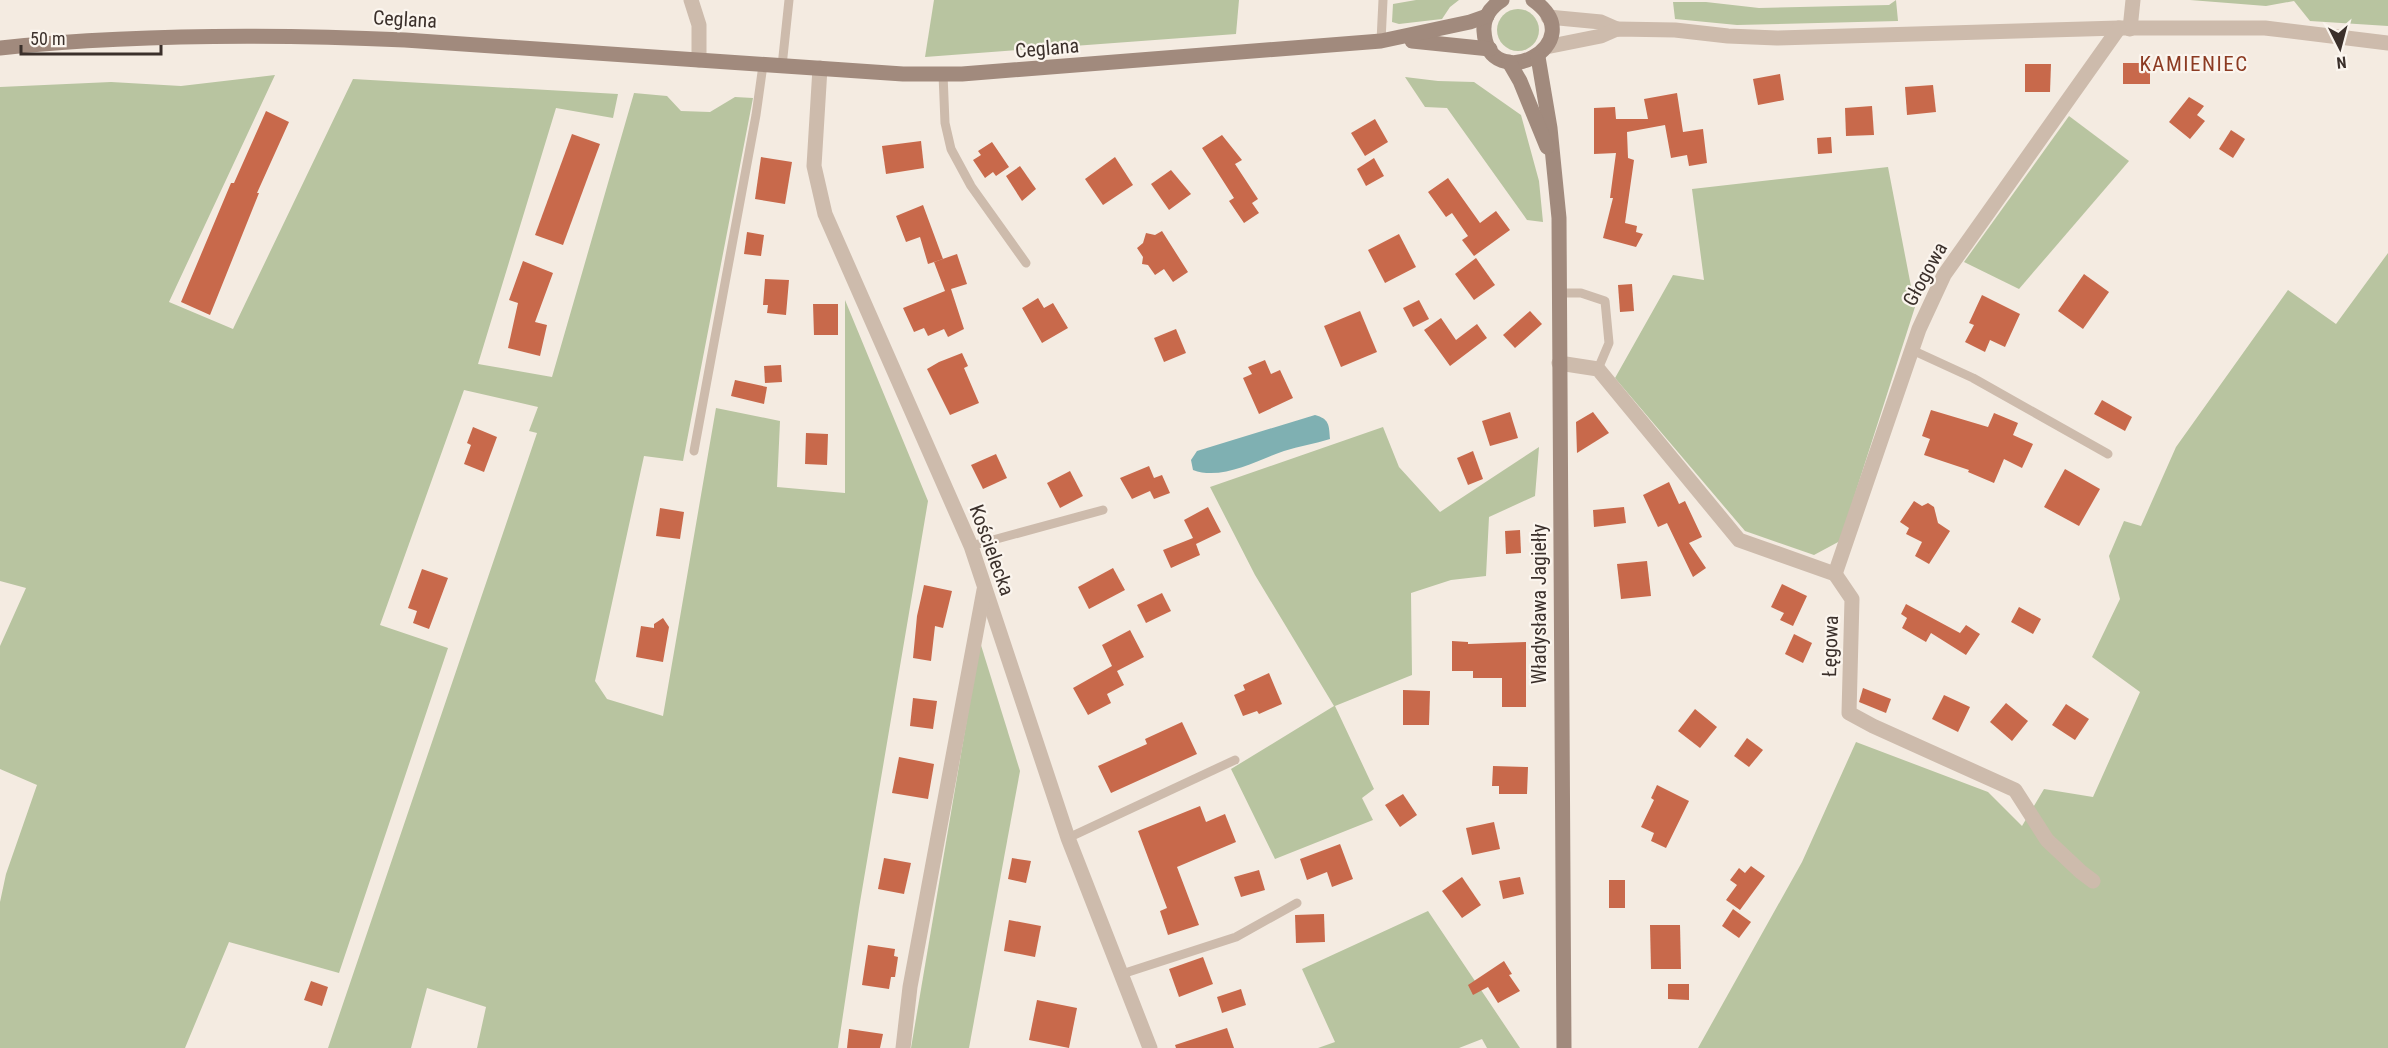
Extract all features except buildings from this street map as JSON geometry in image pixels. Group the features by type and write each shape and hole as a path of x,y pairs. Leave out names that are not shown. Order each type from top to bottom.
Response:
{"street":[{"path":"691,0 699,26 699,60"},
{"path":"1502,0 1492,7 1487,16 1484,27 1485,38 1490,49 1509,62 1529,61 1542,52 1601,36 1617,29"},
{"path":"2125,29 2133,0"},
{"path":"1541,6 1601,22 1617,29 1675,30 1728,36 1777,38 2125,29 2265,28 2388,43"},
{"name":"Władysława Jagiełły","path":"1541,6 1551,27 1542,52 1559,218 1558,363 1564,1048"},
{"name":"Ceglana","path":"0,48 165,38 324,37 405,40 763,65 943,74 1020,71 1381,41 1470,22 1487,16"},
{"name":"Głogowa","path":"1835,574 1919,329 1944,275 2125,29"},
{"name":"Ceglana","path":"1397,39 1490,49"},
{"name":"Władysława Jagiełły","path":"1509,62 1520,81 1553,160"},
{"name":"Kościelecka","path":"820,68 814,166 825,214 971,546 1068,838 1150,1048"},
{"path":"1558,363 1598,369 1739,540 1835,574"},
{"name":"Łęgowa","path":"1835,574 1852,599 1849,713 2014,790 2047,840 2093,881"},
{"path":"903,1048 910,987 985,587"}],"lane":[{"path":"782,66 789,0"},
{"path":"1381,41 1383,0"},
{"path":"694,451 756,115 763,65"},
{"path":"943,74 945,123 951,149 971,186 1026,263"},
{"path":"1559,293 1581,293 1605,301 1609,343 1598,369"},
{"path":"1912,350 1973,378 2108,454"},
{"path":"971,546 1103,510"},
{"path":"1068,838 1235,760"},
{"path":"1122,974 1236,937 1297,903"}],"green space":[{"path":"934,0 1239,0 1236,34 925,57"},
{"path":"1416,0 1459,0 1450,7 1442,19 1399,24 1392,22 1393,4"},
{"path":"1896,0 1898,21 1737,25 1675,19 1673,2 1706,2 1759,8 1889,5"},
{"path":"2190,0 2388,0 2388,26 2310,21 2294,1 2266,6"},
{"path":"1518,9 1533,15 1539,30 1533,45 1518,51 1503,45 1497,30 1503,15"},
{"path":"275,75 169,302 233,329 353,79 618,94 613,118 556,108 478,364 552,377 634,93 667,96 681,111 710,112 735,97 753,98 683,461 644,456 595,681 607,699 663,716 716,408 780,421 777,487 845,493 845,300 928,501 859,908 838,1048 477,1048 486,1007 427,988 411,1048 328,1048 537,433 529,431 538,407 464,390 380,625 448,648 339,973 229,942 185,1048 0,1048 0,902 6,874 37,785 0,769 0,646 26,588 0,581 0,87 111,82 181,86"},
{"path":"1405,77 1474,82 1521,115 1539,181 1543,222 1527,220 1447,108 1425,107"},
{"path":"2069,116 2129,161 2019,289 1964,262"},
{"path":"1888,167 1915,307 1840,541 1814,555 1745,531 1615,378 1673,275 1704,280 1692,189"},
{"path":"2388,253 2388,1048 1698,1048 1802,862 1856,742 1988,792 2022,826 2044,789 2093,797 2140,692 2092,657 2120,599 2109,556 2124,521 2141,526 2176,447 2288,290 2336,324"},
{"path":"1383,427 1399,467 1440,512 1539,447 1535,496 1489,517 1486,576 1451,580 1411,593 1412,675 1335,706 1374,789 1362,798 1373,820 1275,859 1231,769 1334,706 1255,575 1210,487"},
{"path":"980,642 1020,771 969,1048 911,1048"},
{"path":"1428,911 1520,1048 1487,1048 1482,1039 1459,1048 1318,1048 1335,1042 1302,969"}],"water":[{"path":"1315,415 1323,418 1327,423 1330,439 1284,451 1227,471 1204,473 1193,470 1191,460 1197,451"}],"district":[{"name":"KAMIENIEC","path":"2194,64"}]}
